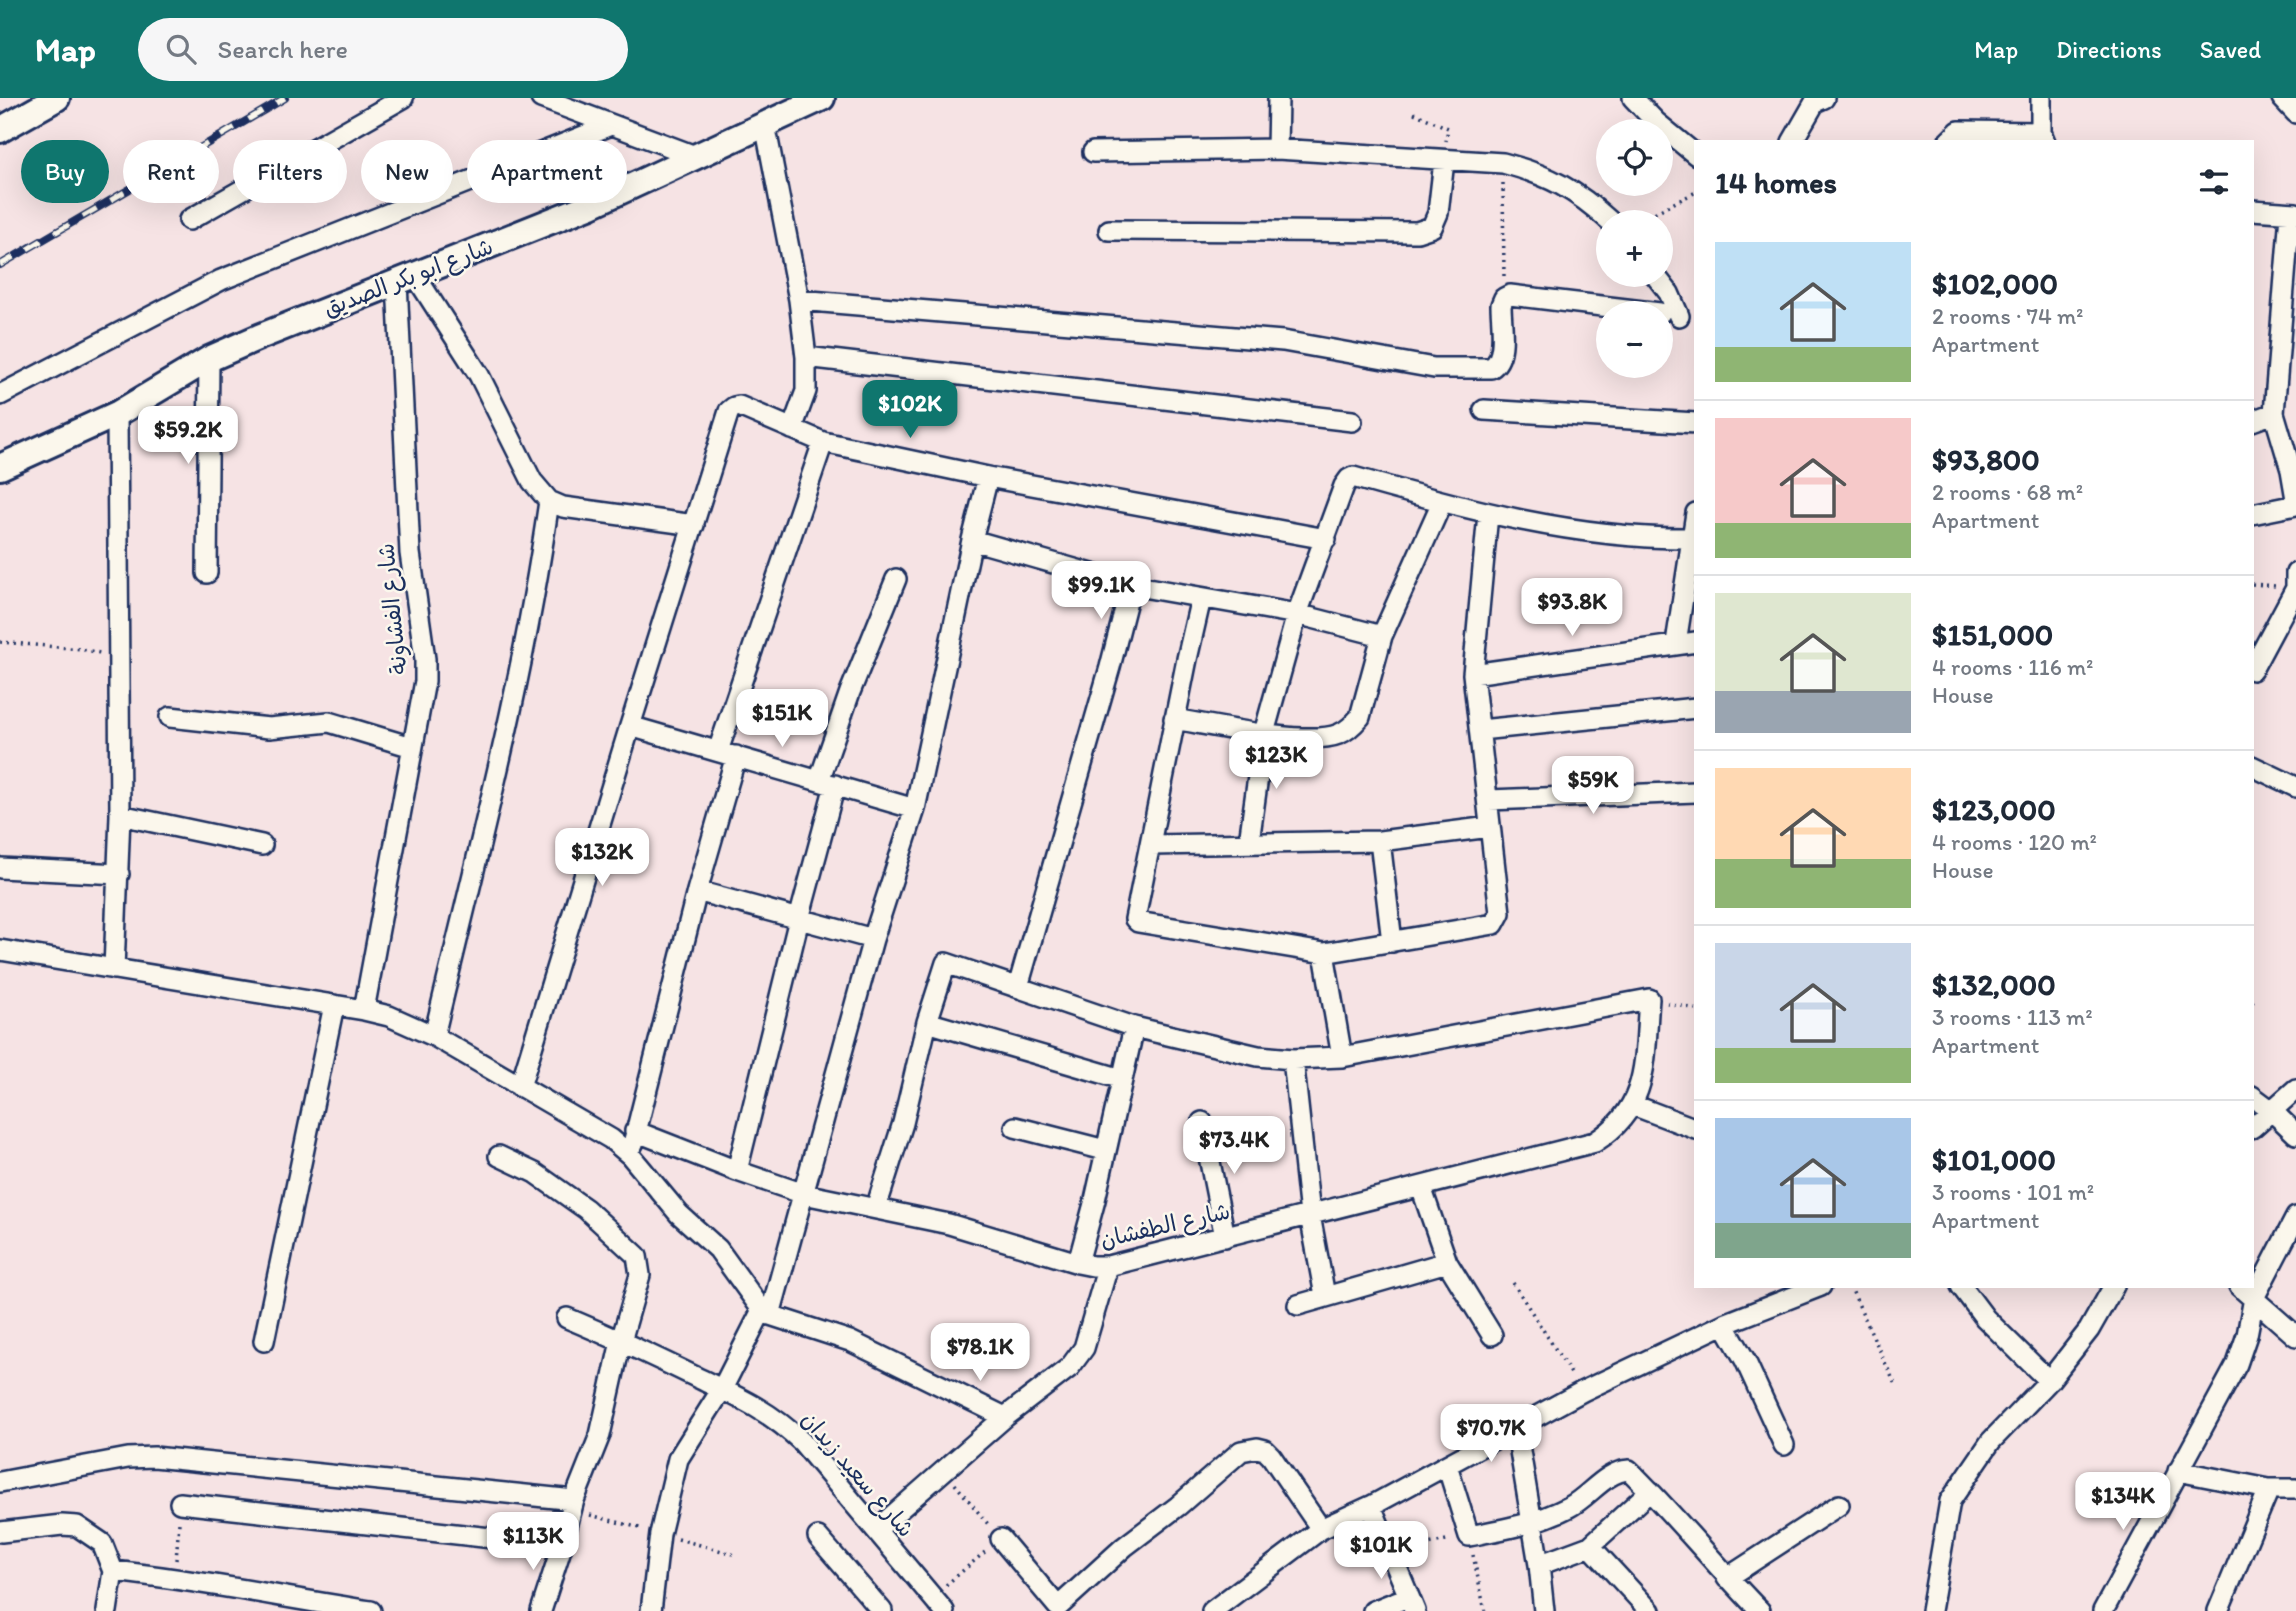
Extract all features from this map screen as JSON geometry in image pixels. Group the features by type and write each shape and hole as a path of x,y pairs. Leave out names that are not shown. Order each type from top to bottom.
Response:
{"street":[{"path":"0,130 30,105 57,98"},
{"path":"189,220 403,98"},
{"path":"541,98 695,156"},
{"name":"شارع ابو بكر الصديق","path":"0,467 117,414 209,359 309,315 591,205 822,98"},
{"path":"1277,149 1278,98"},
{"path":"1633,98 1656,122 1694,153"},
{"path":"1950,140 1959,131 2043,137 2041,98"},
{"path":"2283,98 2296,113"},
{"path":"1792,140 1818,99"},
{"path":"765,124 799,300 806,357 806,391 792,429"},
{"path":"0,395 221,280 611,125"},
{"path":"1093,152 1277,149 1503,163 1535,171 1550,178 1586,199 1598,210"},
{"path":"1109,230 1417,232 1432,227 1438,213 1444,161"},
{"path":"2254,210 2293,213 2274,413 2294,468 2296,499"},
{"path":"406,279 479,374 532,481 549,501 563,507 694,525"},
{"name":"شارع الفشاونة","path":"365,1010 425,681 425,659 410,553 406,279"},
{"path":"799,300 1283,341 1434,368 1491,368 1497,365 1501,356 1501,305 1504,298 1510,295 1674,315 1669,293 1664,287"},
{"path":"806,357 1352,421"},
{"path":"207,573 209,359"},
{"path":"520,1087 729,411 734,407 823,442 988,477 1326,538"},
{"path":"1484,410 1694,423"},
{"path":"2254,420 2274,413"},
{"path":"114,968 120,815 117,414"},
{"path":"630,1155 697,891 727,754 823,442"},
{"path":"651,1611 660,1534 678,1459 766,1312 804,1194 873,939 915,809 988,477"},
{"path":"1249,842 1264,733 1297,614 1344,486 1349,479 1353,477 1488,514 1586,531 1640,537 1694,538 1686,643 1473,674"},
{"path":"434,1036 519,671 540,569 549,501"},
{"path":"1174,719 1303,738 1339,734 1352,726 1360,717 1382,636 1442,502"},
{"path":"2254,514 2296,505"},
{"path":"1201,598 1135,919 1138,922 1324,953 1494,924 1500,913 1473,674 1488,514"},
{"path":"972,540 1131,585 1297,614 1382,636"},
{"path":"2254,666 2296,588 2296,573"},
{"path":"737,1171 799,919 827,783 850,692 896,579"},
{"path":"1018,987 1131,585"},
{"path":"1480,730 1694,708"},
{"path":"170,717 269,728 329,722 412,747"},
{"path":"630,726 915,809"},
{"path":"2254,767 2296,787"},
{"path":"1489,800 1694,792"},
{"path":"120,815 262,845"},
{"path":"1151,845 1380,841 1490,827"},
{"path":"1380,841 1392,942"},
{"path":"0,868 119,874"},
{"path":"697,891 873,939"},
{"path":"0,950 365,1010 389,1016 434,1036 611,1139 630,1155 679,1214 728,1260 766,1312 850,1341 1005,1417"},
{"path":"1324,953 1342,1057"},
{"path":"876,1208 903,1123 927,1022 946,963 1134,1027 1258,1056 1293,1059 1342,1057 1649,999"},
{"name":"شارع الطفشان","path":"635,1131 804,1194 949,1224 1077,1263 1108,1266 1595,1142 1610,1132 1633,1105 1643,1069 1649,999"},
{"path":"264,1341 334,1005"},
{"path":"927,1022 1122,1079"},
{"path":"1077,1263 1095,1200 1134,1027"},
{"path":"1293,1059 1310,1215 1325,1296"},
{"path":"2254,1126 2296,1088"},
{"path":"2254,1098 2296,1134"},
{"path":"1633,1105 1694,1128"},
{"path":"1202,1122 1226,1237"},
{"path":"1015,1127 1105,1150"},
{"path":"499,1156 536,1173 586,1209 637,1256 640,1275 621,1340 600,1435 573,1505 541,1611"},
{"path":"1421,1187 1447,1262 1492,1335"},
{"path":"2254,1281 2296,1217"},
{"path":"1298,1305 1447,1262"},
{"path":"876,1530 1005,1417 1070,1367 1079,1356 1088,1335 1108,1266"},
{"path":"1212,1611 1321,1530 1371,1506 1583,1391 1724,1324 1816,1288"},
{"path":"1962,1288 1985,1318 2049,1381"},
{"path":"1931,1611 1950,1501 1991,1441 2049,1381 2090,1330 2113,1288"},
{"path":"2247,1292 2296,1336"},
{"path":"2103,1611 2237,1364 2247,1335 2247,1292"},
{"name":"شارع سعيد زيدان","path":"566,1318 621,1340 767,1412 802,1442 938,1604"},
{"path":"1724,1324 1745,1360 1784,1445"},
{"path":"1516,1427 1544,1611"},
{"path":"1001,1539 1058,1606 1124,1547 1178,1506 1241,1451 1257,1448 1265,1450 1270,1456 1321,1530"},
{"path":"0,1482 128,1458 154,1457 573,1505"},
{"path":"1447,1465 1469,1536 1532,1524 1572,1506 1612,1475 1629,1470 1760,1611"},
{"path":"2178,1471 2270,1489 2296,1489"},
{"path":"2218,1611 2270,1489"},
{"path":"1539,1565 1590,1546 1650,1491"},
{"path":"180,1503 562,1546"},
{"path":"1727,1578 1839,1505"},
{"path":"1371,1506 1412,1604 1373,1611"},
{"path":"1,1532 62,1525 77,1526 102,1543 113,1571 107,1611"},
{"path":"818,1537 882,1611"},
{"path":"1590,1546 1650,1611"},
{"path":"113,1571 175,1577 258,1602 372,1611"}],"path":[{"path":"1414,113 1448,128 1444,161"},
{"path":"1503,163 1504,298"},
{"path":"1660,210 1694,193"},
{"path":"0,642 81,649 119,657"},
{"path":"1649,999 1694,1009"},
{"path":"1513,1283 1583,1391"},
{"path":"1851,1288 1895,1384"},
{"path":"938,1604 1001,1539 944,1472"},
{"path":"175,1577 180,1503"},
{"path":"573,1505 660,1534 733,1554"},
{"path":"1391,1552 1469,1536 1485,1611"}],"railway":[{"path":"0,265 285,98"}]}
